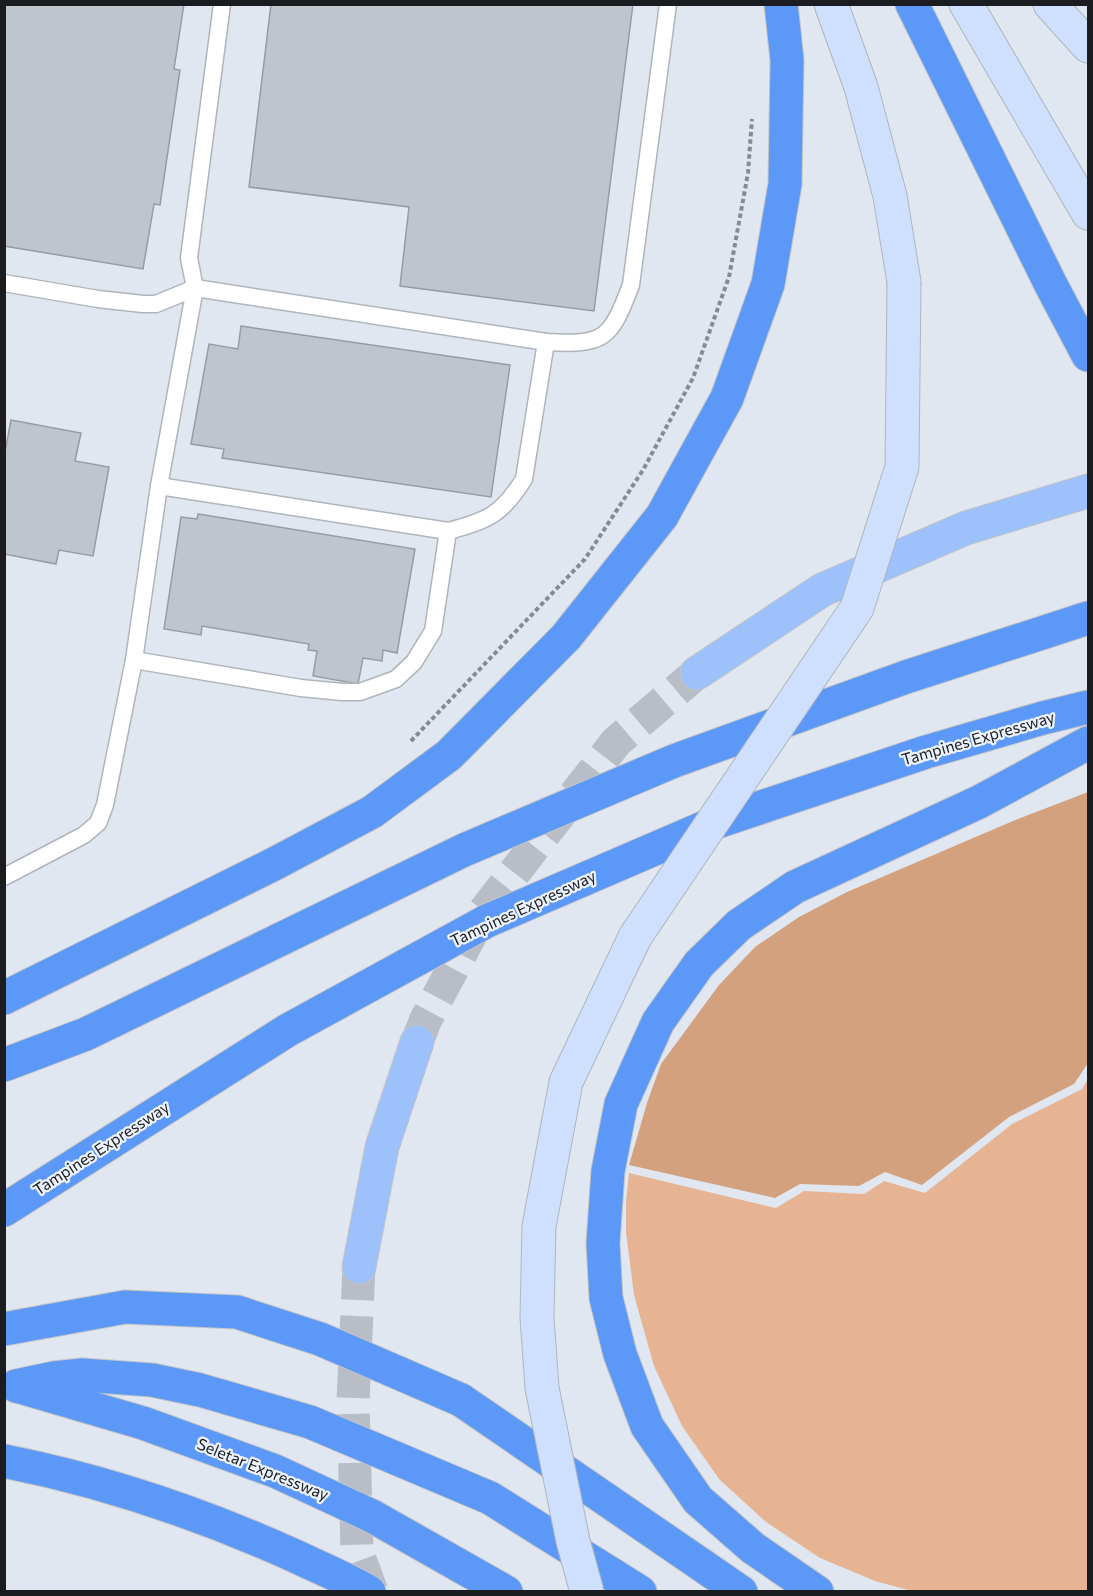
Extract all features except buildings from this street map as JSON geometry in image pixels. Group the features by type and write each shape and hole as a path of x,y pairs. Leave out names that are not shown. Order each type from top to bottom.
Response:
{"highway":[{"path":"4,998 274,864 372,812 449,755 566,638 662,516 727,398 768,284 785,184 787,60 781,4"},
{"path":"912,4 1051,285 1089,355"},
{"path":"4,1065 86,1034 464,850 674,761 906,677 1089,618"},
{"name":"Tampines Expressway","path":"4,1210 288,1030 487,921 717,822 926,752 1089,707"},
{"path":"817,1592 753,1548 698,1500 647,1426 620,1354 606,1298 603,1243 608,1171 621,1104 658,1022 699,964 738,925 795,887 979,802 1089,743"},
{"path":"4,1329 125,1307 237,1312 320,1339 461,1400 741,1592"},
{"path":"10,1385 82,1375 152,1380 200,1389 310,1422 490,1498 640,1592"},
{"name":"Seletar Expressway","path":"10,1385 143,1423 275,1471 372,1516 506,1592"},
{"path":"4,1461 38,1467 164,1503 256,1539 369,1592"}],"main road":[{"path":"587,1592 573,1540 542,1388 537,1317 539,1226 566,1082 635,937 857,608 902,467 904,282 890,196 861,87 831,4"},
{"path":"966,4 1089,213"},
{"path":"1050,4 1089,46"},
{"path":"697,673 822,590 966,528 1089,491"},
{"path":"359,1267 382,1147 417,1042"}],"lane":[{"path":"4,877 84,835 98,823 105,805 134,660 159,486 195,288 189,258 222,4"},
{"path":"4,284 143,304 156,304 195,288 546,342 584,343 604,335 619,317 631,285 668,4"},
{"path":"159,486 448,531 489,518 512,497 524,479 546,342"},
{"path":"134,660 302,688 342,692 360,692 396,679 414,662 433,631 448,531"}],"path":[{"path":"406,745 585,559 644,470 693,378 729,277 748,172 753,115"}],"shaded area":[{"path":"1088,792 1088,1063 1074,1084 1009,1117 922,1185 885,1172 859,1186 800,1184 775,1198 629,1165 661,1064 719,985 755,947 799,917 847,892 1013,821"},
{"path":"1088,1079 1088,1591 912,1591 875,1581 820,1558 766,1522 719,1479 682,1426 654,1366 634,1295 626,1232 629,1173 776,1208 804,1191 864,1194 884,1181 925,1193 1012,1124 1082,1089"}],"tunnel":[{"path":"417,1042 426,1019 482,914 616,742 697,673"},
{"path":"359,1267 353,1401 357,1551 372,1592"}]}
